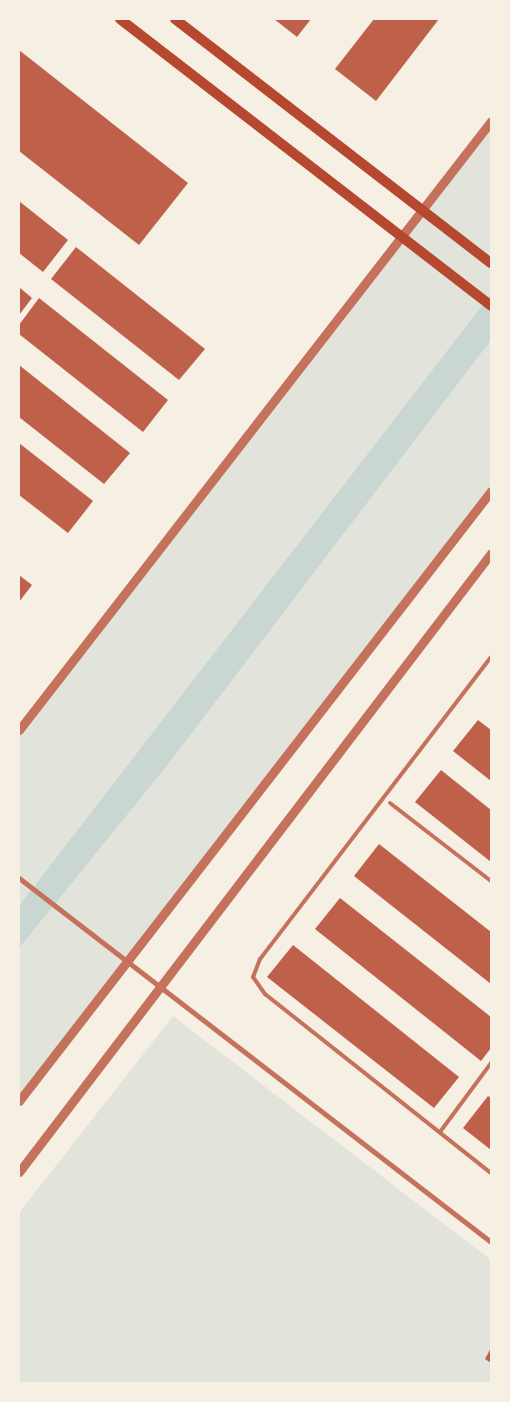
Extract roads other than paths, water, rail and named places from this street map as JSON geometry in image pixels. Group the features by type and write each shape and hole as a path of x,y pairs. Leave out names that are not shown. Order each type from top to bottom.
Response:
{"main road":[{"path":"120,19 491,306"},
{"path":"175,19 491,263"}],"street":[{"path":"19,730 491,120"},
{"path":"19,1102 491,491"},
{"path":"19,1172 491,553"},
{"path":"19,878 491,1242"}],"lane":[{"path":"491,657 260,959 253,977 265,994 491,1173"},
{"path":"390,803 491,881"},
{"path":"440,1132 491,1063"}]}
